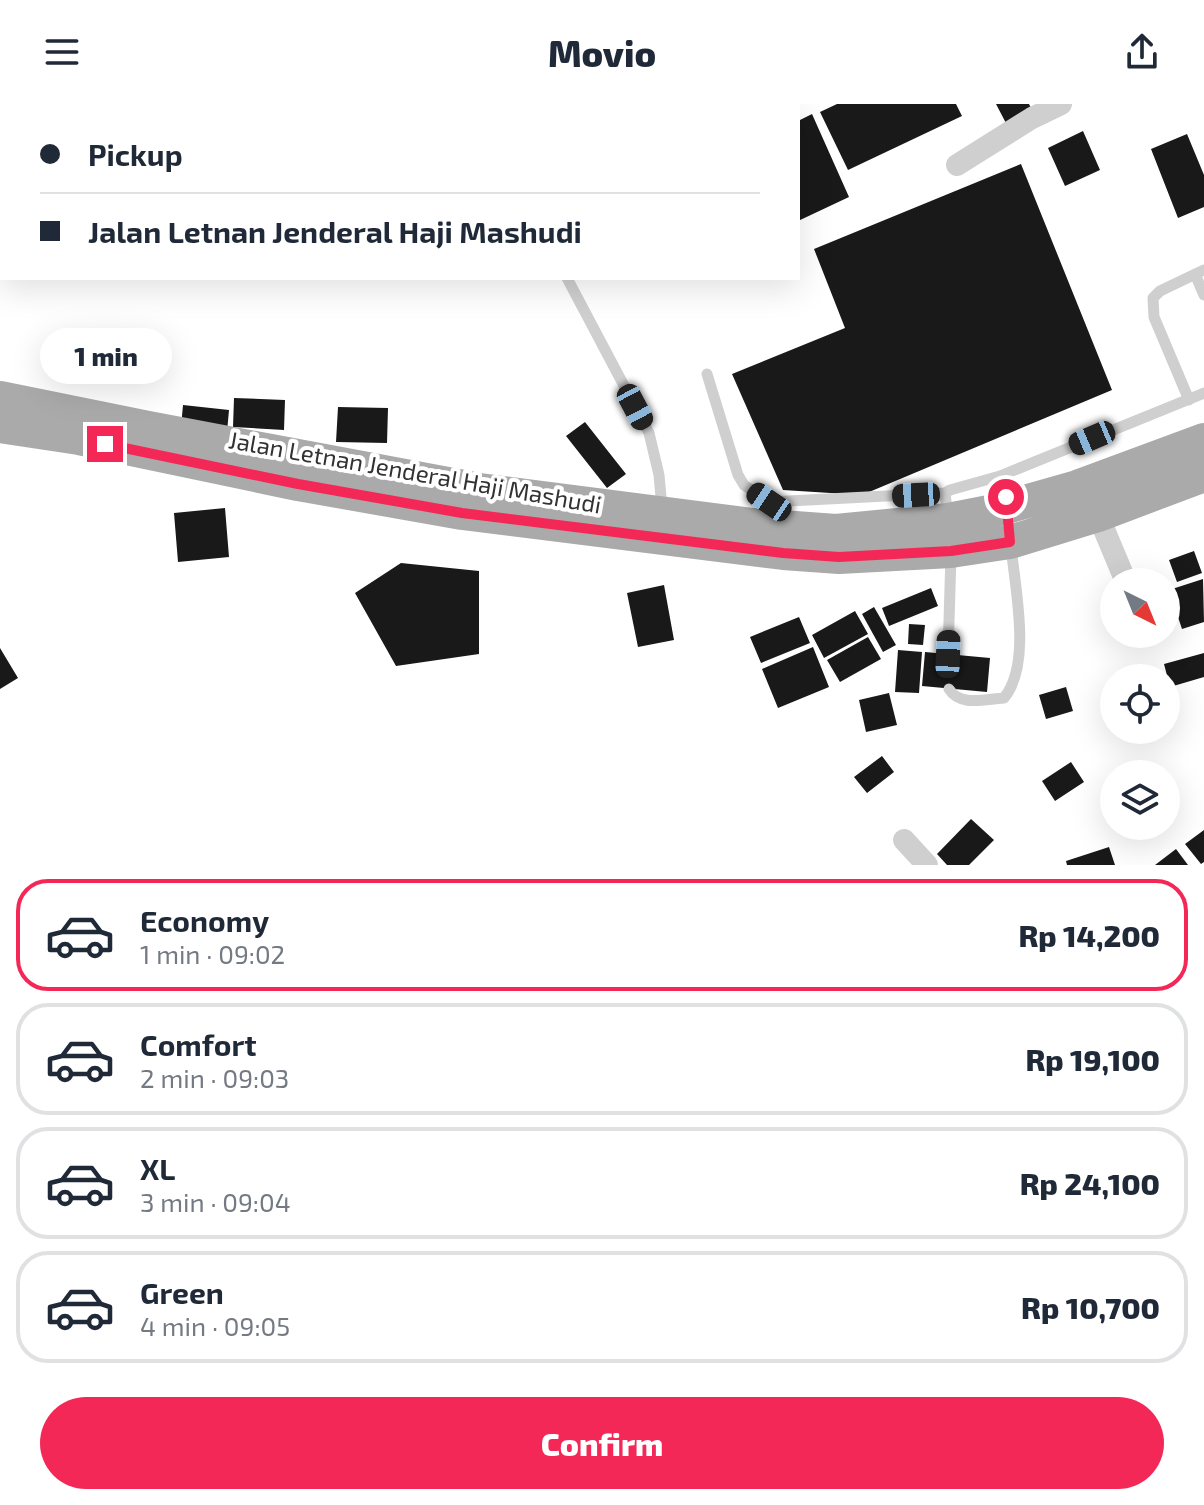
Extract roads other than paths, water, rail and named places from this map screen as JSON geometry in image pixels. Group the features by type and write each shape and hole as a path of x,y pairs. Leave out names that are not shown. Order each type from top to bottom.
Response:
{"main road":[{"name":"Jalan Letnan Jenderal Haji Mashudi","path":"0,398 148,428 242,458 462,513 783,553 839,557 948,521 1007,508 1077,487 1204,440"},
{"name":"Jalan Letnan Jenderal Haji Mashudi","path":"0,426 753,525 836,531 948,521"},
{"name":"Jalan Letnan Jenderal Haji Mashudi","path":"1007,508 1098,515 1204,475"}],"street":[{"path":"957,165 1032,118 1061,104"},
{"path":"1098,515 1120,568"},
{"path":"904,840 927,865"}],"lane":[{"path":"1189,400 1154,317 1153,298 1160,291 1200,272 1204,295"},
{"path":"568,280 649,433 659,475 662,513"},
{"path":"707,374 738,475 744,485 769,502 948,521 1007,508 1204,393"},
{"path":"949,689 961,700 1004,698 1014,686 1020,650 1007,508"},
{"path":"948,521 948,654"}]}
